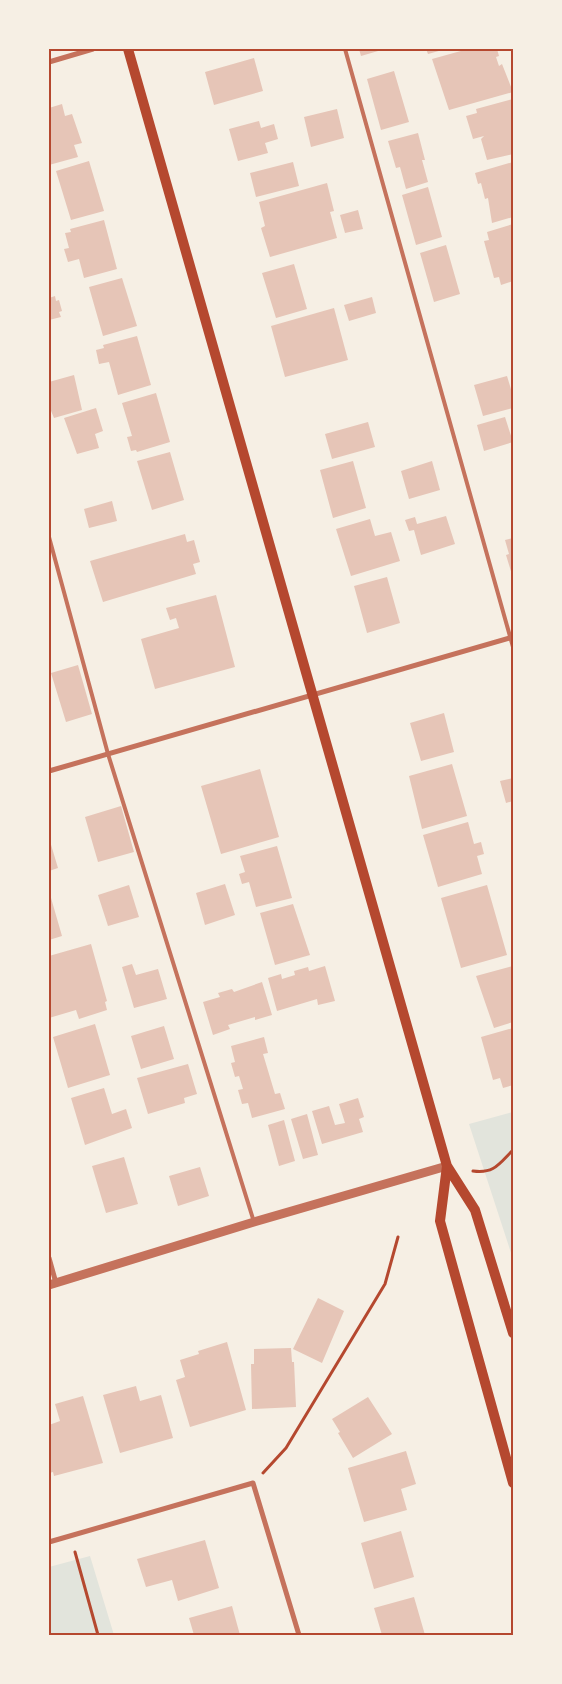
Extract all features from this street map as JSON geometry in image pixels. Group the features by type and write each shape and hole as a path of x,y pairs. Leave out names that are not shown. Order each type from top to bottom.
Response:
{"main road":[{"path":"128,49 447,1166 475,1210 513,1333"},
{"path":"447,1166 440,1221 513,1482"}],"street":[{"path":"49,62 93,49"},
{"path":"49,771 512,638"},
{"path":"49,1258 52,1284 254,1222 447,1166"},
{"path":"49,1542 253,1483 299,1635"}],"lane":[{"path":"346,49 513,647"},
{"path":"49,537 108,754 254,1222"}],"path":[{"path":"447,1166 485,1173 495,1168 513,1150"},
{"path":"253,1483 286,1448 385,1284 398,1237"},
{"path":"70,1536 98,1635"}],"shaded area":[{"path":"513,1112 513,1259 469,1124"},
{"path":"90,1556 114,1635 49,1635 49,1567"}],"building":[{"path":"359,49 385,49 361,56"},
{"path":"426,49 446,49 428,54"},
{"path":"468,49 497,49 499,56 496,57 499,66 502,64 513,92 449,110 432,59"},
{"path":"254,58 263,91 214,105 205,72"},
{"path":"394,71 409,122 381,130 367,79"},
{"path":"513,99 513,154 487,160 481,139 484,136 473,139 466,116 477,113 476,109"},
{"path":"62,104 65,116 72,114 82,143 74,145 78,157 49,165 49,108"},
{"path":"337,109 344,138 311,147 304,117"},
{"path":"259,121 261,128 274,124 278,139 265,143 268,153 238,161 229,129"},
{"path":"418,133 428,182 406,189 400,167 396,168 388,141"},
{"path":"89,161 104,211 71,220 56,171"},
{"path":"293,162 299,186 256,197 250,173"},
{"path":"513,162 513,217 492,223 488,198 485,199 481,183 478,184 475,173"},
{"path":"327,183 334,211 330,212 337,238 270,257 261,228 265,226 259,202"},
{"path":"428,187 442,237 416,245 402,195"},
{"path":"358,210 363,229 345,233 340,215"},
{"path":"104,220 117,269 84,278 79,259 68,262 64,249 69,248 65,233 71,232 70,229"},
{"path":"513,224 513,281 501,285 499,277 494,278 484,241 489,240 487,232"},
{"path":"446,245 460,294 434,302 420,253"},
{"path":"294,264 307,309 276,318 262,273"},
{"path":"122,278 137,326 103,336 89,287"},
{"path":"55,296 56,301 59,300 62,311 59,312 61,317 49,320 49,298"},
{"path":"372,297 376,313 349,321 344,305"},
{"path":"334,308 348,360 285,377 271,326"},
{"path":"137,336 151,385 118,395 109,362 99,364 96,350 104,348 103,345"},
{"path":"74,375 82,410 54,418 49,406 49,382"},
{"path":"507,376 513,396 513,408 483,416 474,385"},
{"path":"156,393 170,442 137,452 136,450 131,451 127,437 132,436 122,403"},
{"path":"96,408 103,431 95,434 99,448 77,454 64,418"},
{"path":"505,417 513,442 484,451 477,425"},
{"path":"368,422 375,447 332,459 325,434"},
{"path":"170,452 184,500 152,510 137,461"},
{"path":"353,461 366,508 333,518 320,470"},
{"path":"432,461 440,490 409,499 401,471"},
{"path":"112,501 117,521 89,528 84,509"},
{"path":"446,516 455,544 421,555 414,530 409,531 405,520 415,517 417,524"},
{"path":"370,519 375,536 391,532 400,561 351,576 336,529"},
{"path":"185,534 187,542 194,540 200,562 193,564 196,574 103,602 90,561"},
{"path":"513,538 513,578 506,555 509,554 505,540"},
{"path":"387,577 400,623 367,633 354,586"},
{"path":"216,595 235,667 155,689 141,639 179,628 176,618 170,620 166,608"},
{"path":"78,665 92,714 66,722 51,673"},
{"path":"444,713 454,752 421,761 410,723"},
{"path":"452,764 467,816 422,829 409,776"},
{"path":"260,769 279,837 221,854 201,786"},
{"path":"513,778 513,801 506,803 500,781"},
{"path":"121,806 134,852 98,862 85,817"},
{"path":"468,822 474,844 481,842 484,854 477,856 482,874 438,887 423,835"},
{"path":"49,838 58,868 49,871"},
{"path":"277,846 292,898 256,907 249,882 242,884 239,874 245,872 240,856"},
{"path":"225,884 235,915 205,925 196,893"},
{"path":"129,885 139,917 108,926 98,895"},
{"path":"487,885 507,955 461,968 441,898"},
{"path":"49,891 62,936 49,940"},
{"path":"293,904 310,955 275,965 260,913"},
{"path":"91,944 107,1001 105,1002 107,1010 79,1019 76,1010 49,1018 49,956"},
{"path":"132,964 136,975 158,969 167,999 134,1008 122,967"},
{"path":"325,966 335,1001 318,1005 317,999 277,1011 268,978 281,974 282,979 295,975 294,971 308,967 309,971"},
{"path":"513,966 513,1022 494,1028 476,976"},
{"path":"262,982 272,1015 255,1020 255,1017 228,1025 230,1029 213,1035 203,1002 220,997 218,993 232,989 234,992"},
{"path":"95,1024 110,1075 68,1088 53,1037"},
{"path":"164,1026 174,1059 141,1069 131,1036"},
{"path":"513,1028 513,1085 503,1088 500,1078 493,1080 481,1037"},
{"path":"264,1037 268,1053 263,1054 275,1094 280,1093 285,1109 252,1118 248,1103 242,1104 238,1090 243,1089 239,1076 235,1077 231,1063 235,1062 231,1046"},
{"path":"188,1064 197,1094 184,1098 185,1103 148,1114 137,1078"},
{"path":"104,1088 112,1114 126,1109 132,1128 85,1145 71,1098"},
{"path":"358,1098 364,1117 359,1119 363,1132 322,1144 312,1111 329,1106 335,1125 345,1123 339,1104"},
{"path":"307,1114 318,1155 303,1159 291,1119"},
{"path":"284,1120 295,1161 279,1166 268,1125"},
{"path":"124,1157 138,1204 106,1213 92,1166"},
{"path":"200,1167 209,1196 178,1206 169,1176"},
{"path":"318,1298 344,1311 322,1363 293,1349"},
{"path":"227,1342 246,1410 190,1427 176,1380 185,1377 180,1360 199,1354 198,1351"},
{"path":"291,1348 292,1362 294,1362 296,1407 252,1409 251,1364 254,1364 254,1349"},
{"path":"136,1386 140,1401 161,1395 173,1438 120,1453 103,1395"},
{"path":"83,1396 103,1463 54,1476 53,1472 49,1473 49,1425 60,1421 55,1404"},
{"path":"368,1397 392,1434 353,1458 332,1419"},
{"path":"406,1451 416,1484 401,1489 407,1510 364,1522 348,1468"},
{"path":"401,1531 414,1577 374,1589 361,1543"},
{"path":"205,1540 219,1588 178,1601 172,1580 146,1587 137,1559"},
{"path":"414,1597 425,1635 382,1635 374,1608"},
{"path":"232,1606 240,1635 194,1635 189,1618"}]}
